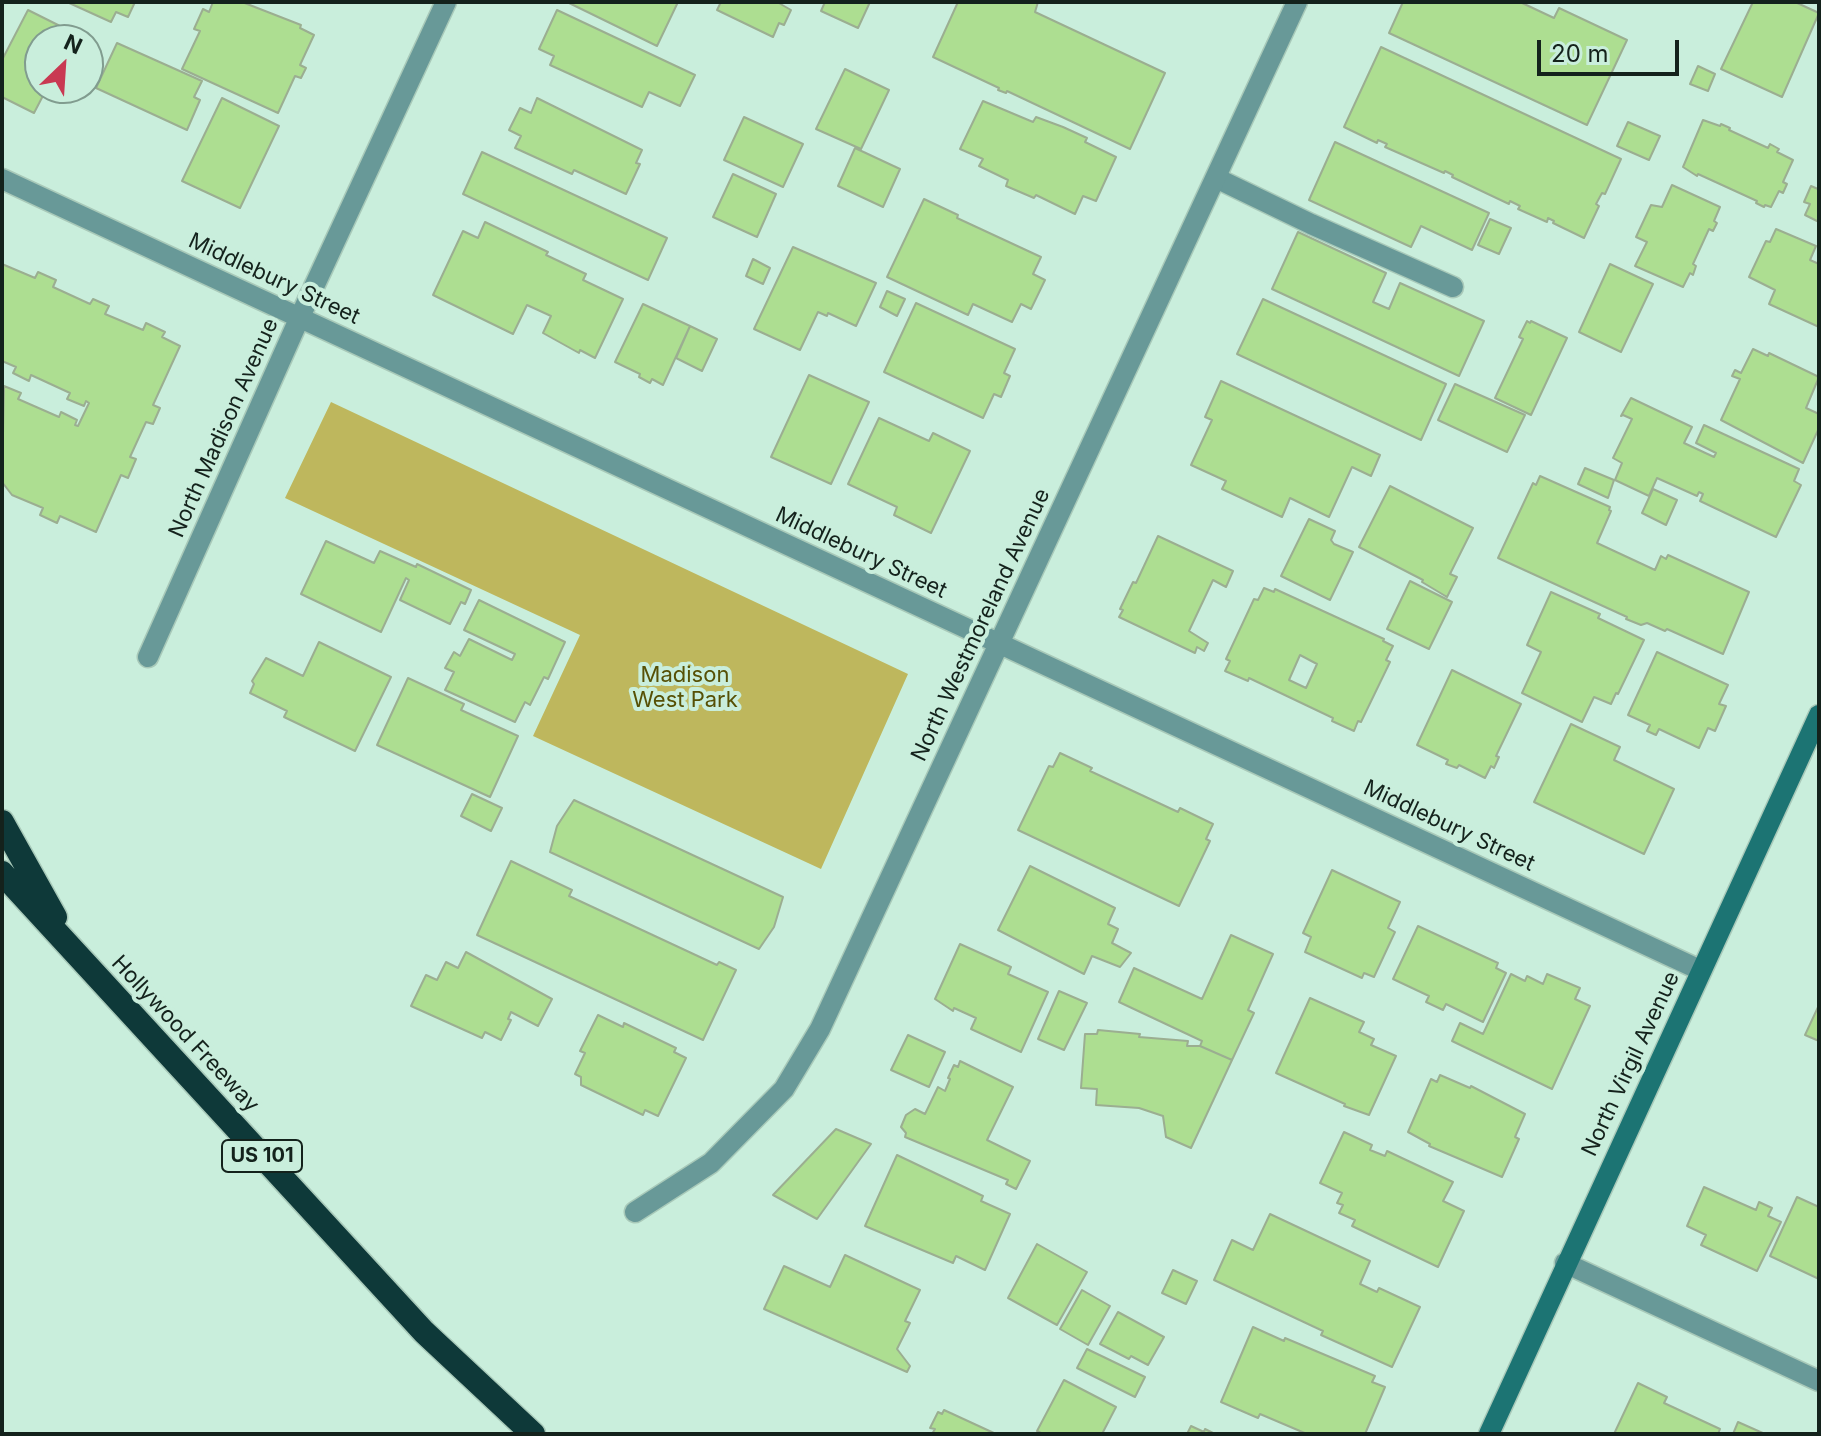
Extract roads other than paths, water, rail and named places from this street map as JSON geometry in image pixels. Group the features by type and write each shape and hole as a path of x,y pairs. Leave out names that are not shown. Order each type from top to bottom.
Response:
{"highway":[{"path":"2,822 75,954"},
{"name":"Hollywood Freeway","path":"2,873 424,1332 533,1434"}],"main road":[{"name":"North Virgil Avenue","path":"1489,1434 1819,715"}],"street":[{"name":"North Madison Avenue","path":"148,657 299,319 446,2"},
{"name":"North Westmoreland Avenue","path":"635,1212 711,1163 784,1089 820,1029 1297,2"},
{"path":"1216,178 1453,287"},
{"name":"Middlebury Street","path":"2,179 1700,970"},
{"path":"1565,1263 1819,1381"}],"park label":[{"name":"Madison West Park","path":"685,688"}]}
